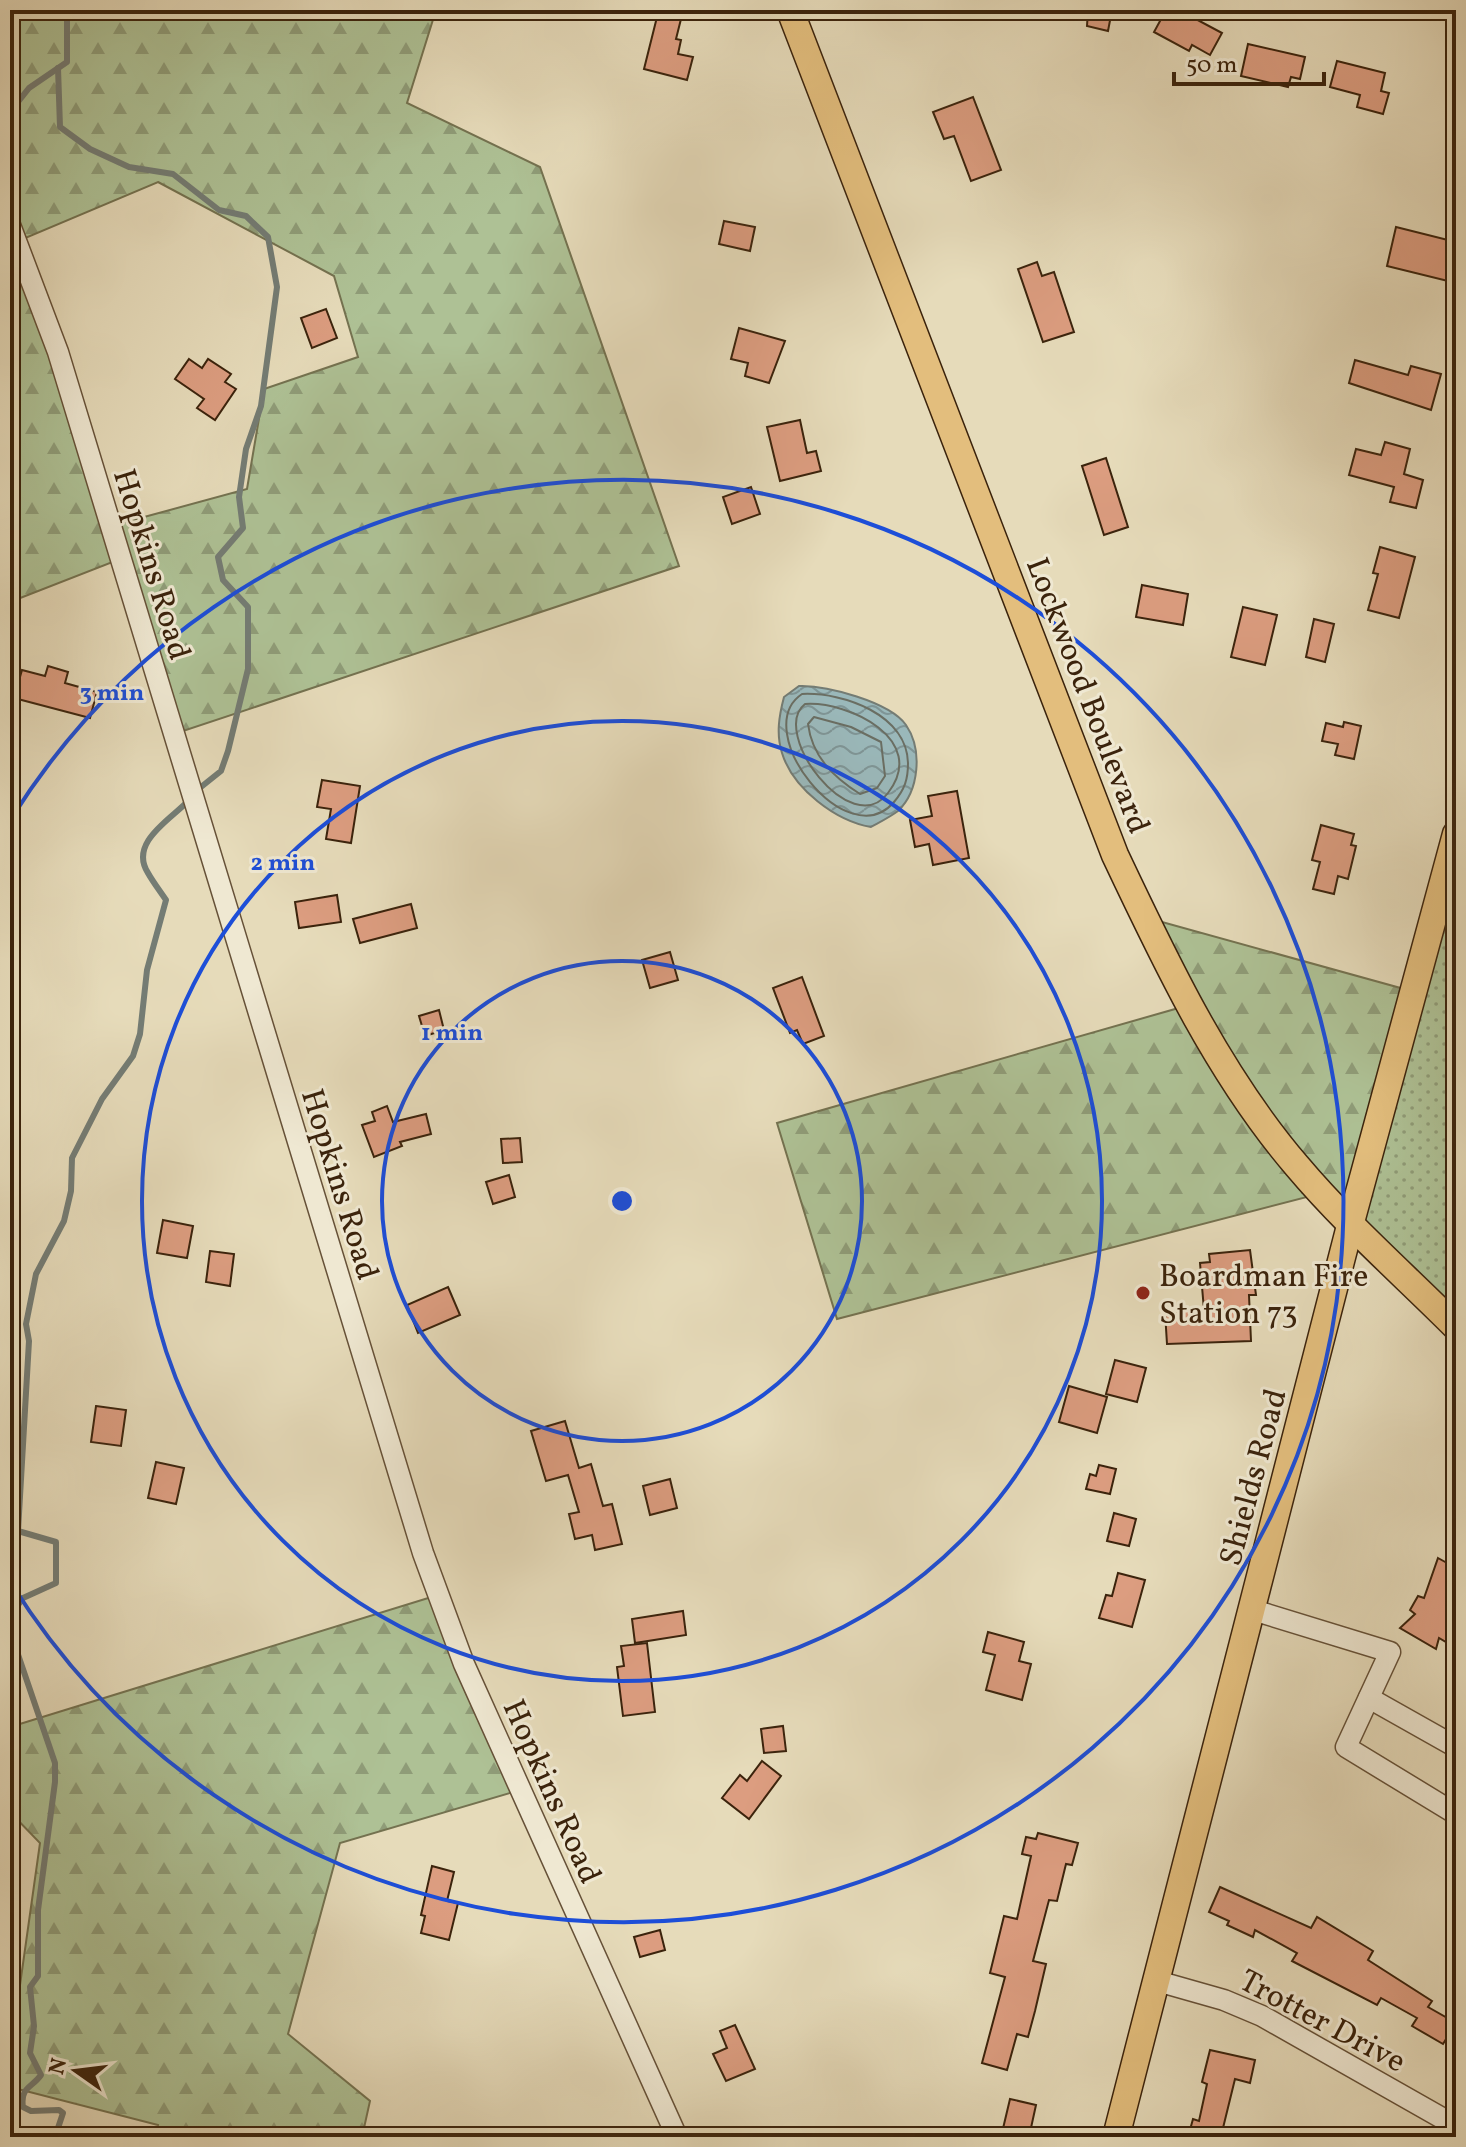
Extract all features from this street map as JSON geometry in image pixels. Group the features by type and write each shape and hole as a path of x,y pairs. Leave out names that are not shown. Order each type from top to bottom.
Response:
{"main road":[{"name":"Lockwood Boulevard","path":"790,10 1115,855 1163,955 1228,1069 1297,1166 1456,1327"},
{"name":"Shields Road","path":"1116,2137 1351,1222 1456,834"}],"street":[{"name":"Hopkins Road","path":"10,225 55,343 423,1553 464,1664 677,2137"},
{"path":"1253,1610 1390,1652 1346,1747 1456,1814"},
{"path":"1369,1698 1456,1747"},
{"name":"Trotter Drive","path":"1157,1981 1224,2000 1262,2016 1456,2126"}],"green space":[{"path":"10,10 436,10 407,103 540,167 679,566 174,734 120,559 10,602","holes":["158,182 334,276 358,357 264,389 247,489 111,526 18,241"]},
{"path":"1456,834 1456,1327 1351,1222"},
{"path":"1144,917 1415,992 1351,1222 1322,1193 837,1319 777,1123 1189,1005"},
{"path":"438,1595 520,1790 340,1843 288,2034 370,2101 362,2137 156,2137 158,2125 10,2087 10,2056 40,1843 10,1812 10,1727"}],"water":[{"path":"799,686 825,688 857,696 886,709 906,725 915,746 916,770 910,793 898,811 871,827 858,824 830,810 796,779 782,753 779,725 784,697"}],"building":[{"path":"1088,10 1112,10 1108,31 1087,26"},
{"path":"1166,10 1179,10 1222,33 1210,55 1192,45 1189,51 1154,32"},
{"path":"658,13 681,19 676,39 681,40 678,54 693,57 687,80 644,69"},
{"path":"1248,44 1305,57 1300,79 1291,77 1288,87 1241,76"},
{"path":"1337,61 1385,73 1381,91 1389,93 1383,114 1357,107 1360,95 1330,87"},
{"path":"973,97 1001,170 971,181 954,136 944,139 933,112"},
{"path":"724,221 755,227 750,251 719,244"},
{"path":"1396,227 1456,242 1456,283 1387,266"},
{"path":"1037,262 1042,276 1054,272 1074,332 1043,342 1018,269"},
{"path":"326,309 337,338 312,348 301,318"},
{"path":"739,328 785,341 769,383 745,376 748,363 731,359"},
{"path":"189,359 202,368 208,359 231,374 225,382 236,389 215,420 197,408 204,399 175,379"},
{"path":"1355,360 1408,375 1411,366 1441,374 1431,410 1349,383"},
{"path":"800,420 807,453 816,451 821,471 780,481 767,427"},
{"path":"1385,442 1410,449 1404,474 1423,480 1416,508 1390,502 1394,487 1349,475 1356,449 1381,455"},
{"path":"1106,458 1128,527 1104,535 1082,466"},
{"path":"751,487 760,514 732,524 723,497"},
{"path":"1380,547 1415,557 1399,618 1368,610 1378,574 1373,573"},
{"path":"1142,585 1188,594 1183,625 1136,617"},
{"path":"1243,607 1277,615 1265,665 1231,657"},
{"path":"1314,619 1334,624 1325,662 1306,657"},
{"path":"48,666 68,672 65,683 97,692 90,718 14,698 22,670 45,676"},
{"path":"1344,722 1361,726 1354,759 1335,755 1338,744 1322,741 1326,723 1343,727"},
{"path":"322,780 360,786 351,843 326,839 331,809 317,807"},
{"path":"957,791 969,858 933,865 929,844 915,847 910,820 932,816 928,796"},
{"path":"1321,825 1354,834 1351,845 1356,846 1348,879 1338,876 1334,894 1313,889 1320,862 1312,860"},
{"path":"337,895 341,922 299,928 295,902"},
{"path":"411,904 417,928 360,943 353,919"},
{"path":"670,952 678,980 650,988 642,960"},
{"path":"802,977 824,1036 803,1044 797,1030 790,1033 773,988"},
{"path":"439,1010 444,1030 425,1036 419,1016"},
{"path":"387,1106 393,1122 426,1114 431,1134 400,1142 402,1146 374,1157 362,1125 375,1121 372,1112"},
{"path":"520,1138 522,1162 503,1163 501,1139"},
{"path":"509,1175 515,1197 493,1204 486,1182"},
{"path":"163,1220 193,1226 187,1258 157,1253"},
{"path":"1250,1250 1256,1295 1249,1295 1251,1341 1167,1344 1165,1312 1204,1310 1200,1263 1210,1262 1209,1254"},
{"path":"210,1251 234,1254 230,1286 206,1282"},
{"path":"448,1287 460,1315 418,1333 407,1305"},
{"path":"1115,1360 1146,1368 1137,1402 1106,1394"},
{"path":"1069,1386 1107,1397 1097,1433 1059,1422"},
{"path":"96,1406 126,1410 121,1446 91,1442"},
{"path":"565,1421 579,1468 591,1464 603,1506 612,1504 622,1544 595,1550 592,1535 575,1539 569,1514 579,1512 568,1475 546,1481 531,1431"},
{"path":"156,1462 184,1468 176,1504 148,1498"},
{"path":"1099,1465 1116,1469 1110,1494 1086,1489 1090,1474 1096,1476"},
{"path":"670,1479 677,1508 650,1515 643,1486"},
{"path":"1114,1513 1136,1519 1129,1546 1107,1541"},
{"path":"1438,1558 1456,1568 1456,1648 1439,1638 1436,1649 1400,1628 1415,1614 1410,1610 1418,1596 1424,1598"},
{"path":"1118,1573 1145,1580 1132,1627 1099,1618 1106,1595 1112,1596"},
{"path":"683,1611 686,1635 635,1643 632,1619"},
{"path":"988,1632 1024,1642 1019,1661 1031,1664 1022,1700 986,1690 995,1655 983,1652"},
{"path":"647,1643 655,1712 623,1716 617,1667 624,1666 621,1646"},
{"path":"783,1726 786,1751 764,1753 761,1729"},
{"path":"762,1761 781,1776 749,1819 722,1798 740,1775 747,1781"},
{"path":"1038,1833 1078,1843 1072,1865 1066,1864 1057,1901 1049,1900 1033,1961 1046,1964 1035,2011 1028,2037 1017,2034 1007,2070 982,2063 1005,1977 990,1973 1004,1916 1017,1919 1031,1856 1022,1854 1026,1837 1036,1839"},
{"path":"432,1866 454,1872 447,1901 458,1903 449,1940 421,1933 425,1916 421,1915"},
{"path":"1220,1887 1311,1928 1317,1917 1373,1951 1368,1960 1432,2001 1428,2007 1456,2023 1451,2038 1448,2036 1443,2044 1412,2026 1417,2018 1381,1998 1377,2005 1292,1961 1297,1953 1255,1930 1253,1937 1227,1925 1229,1921 1209,1912"},
{"path":"660,1930 665,1950 640,1957 634,1937"},
{"path":"735,2025 755,2069 726,2081 713,2054 727,2048 720,2031"},
{"path":"1210,2050 1255,2060 1250,2083 1235,2079 1223,2128 1239,2132 1238,2137 1188,2137 1193,2119 1199,2121 1207,2084 1202,2082"},
{"path":"1010,2099 1036,2105 1029,2137 1001,2137"}],"waterway":[{"path":"10,112 29,88 67,62 67,10"},
{"path":"58,68 60,127 90,149 129,167 173,174 219,210 246,216 268,237 277,287 261,406 246,449 239,497 243,528 218,557 223,580 248,607 248,669 221,771 196,791"},
{"path":"55,2137 63,2113 59,2110 31,2111 23,2107 23,2095 41,2075 30,2053 34,2026 30,1987 38,1976 38,1910 55,1763 12,1637 13,1612 23,1598 56,1583 56,1542 18,1531 29,1341 26,1324 36,1274 64,1221 71,1191 72,1158 102,1099 133,1056 140,1034 147,970 166,900 143,862 144,851 155,832 189,800"}],"place":[{"name":"Boardman Fire Station 73","path":"1143,1293"}]}
